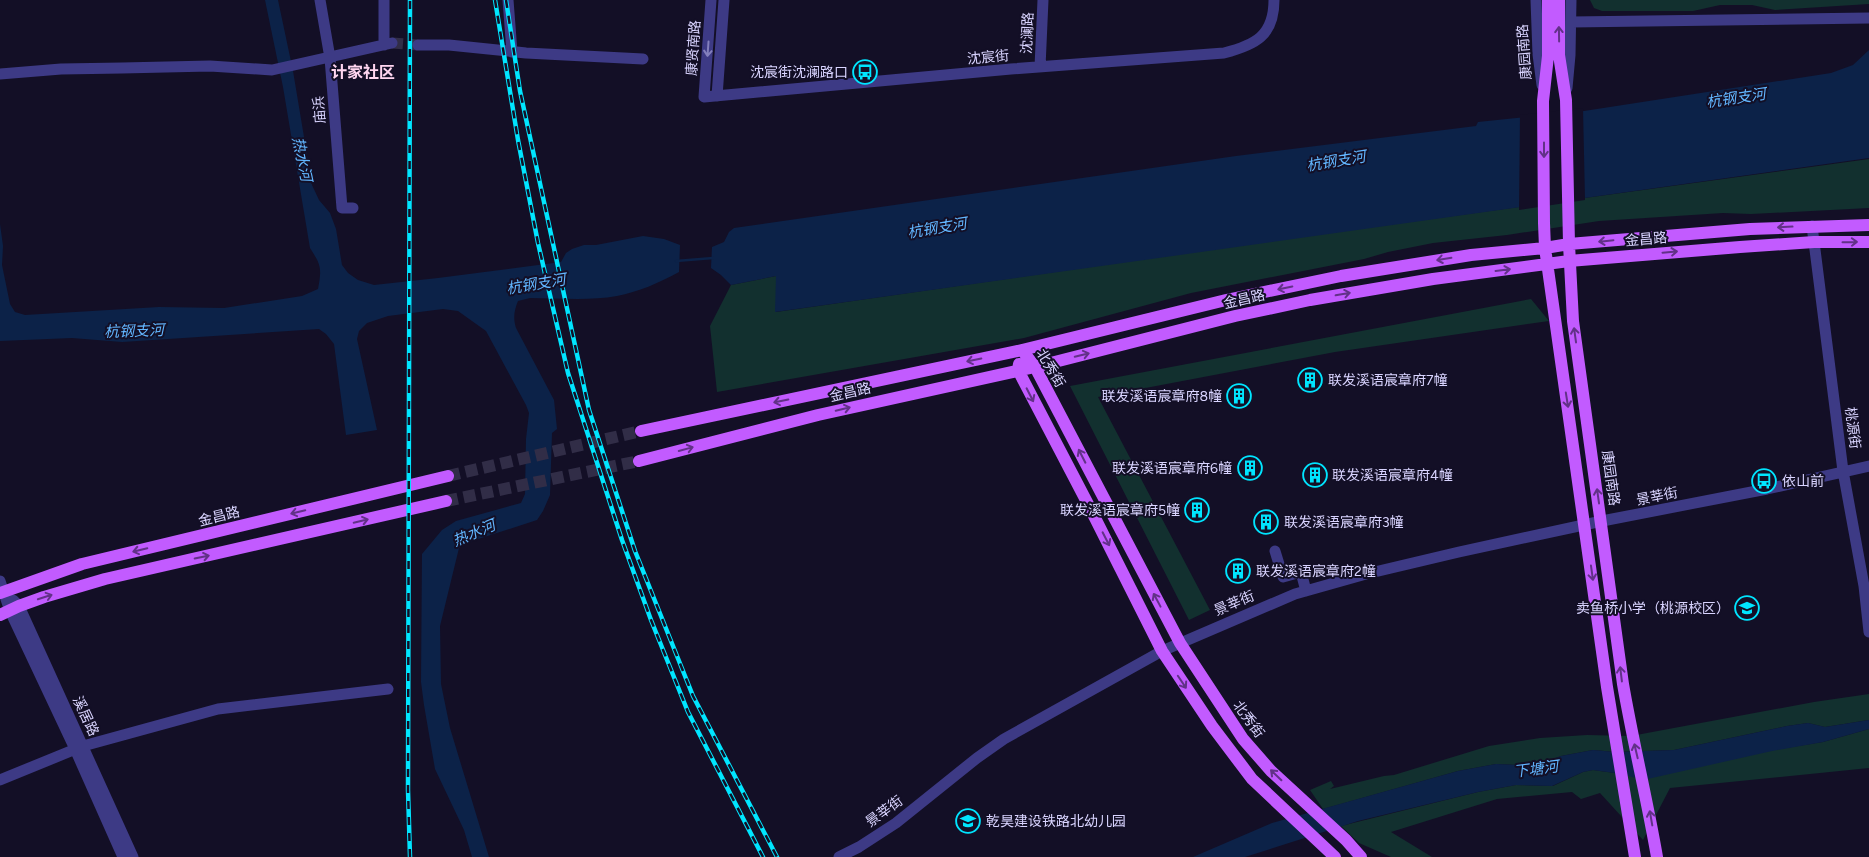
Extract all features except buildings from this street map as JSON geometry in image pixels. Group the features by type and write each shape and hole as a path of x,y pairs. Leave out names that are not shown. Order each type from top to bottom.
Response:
{"main road":[{"name":"康园南路","path":"1548,0 1548,56 1544,101 1545,248 1586,525 1607,687 1615,725 1631,841 1635,857"},
{"name":"康园南路","path":"1559,0 1560,55 1566,100 1569,261 1573,321 1602,522 1622,684 1643,780 1657,857"},
{"name":"金昌路","path":"641,432 1022,350 1226,300 1341,276 1471,255 1569,244 1664,235 1869,224"},
{"name":"金昌路","path":"639,462 818,415 1035,367 1236,316 1310,300 1433,279 1569,261 1814,242 1869,242"},
{"name":"北秀街","path":"1022,350 1035,367 1180,643 1243,739 1271,771 1338,833 1360,857"},
{"name":"北秀街","path":"1018,370 1022,350"},
{"path":"1018,370 1162,651 1212,726 1252,779 1334,857"},
{"name":"金昌路","path":"2,588 82,564 448,476"},
{"path":"10,611 106,578 446,502"},
{"path":"1630,857 1631,841"}],"street":[{"name":"庙浜","path":"320,0 330,58 342,208 353,208"},
{"path":"0,74 62,69 210,66 272,70 388,44 384,0"},
{"path":"508,0 512,52"},
{"name":"康贤南路","path":"704,97 711,0"},
{"name":"康贤南路","path":"717,96 724,0"},
{"name":"沈澜路","path":"1040,67 1043,0"},
{"name":"沈宸街","path":"704,97 1040,67 1224,53 1252,44 1261,38 1272,17 1274,0"},
{"name":"康园南路","path":"1536,0 1538,54 1544,101"},
{"name":"康园南路","path":"1566,100 1571,0"},
{"path":"1571,22 1866,18"},
{"path":"418,44 449,45 512,52 643,59"},
{"name":"桃源街","path":"1812,226 1843,471 1864,586 1869,632"},
{"name":"景莘街","path":"839,857 860,847 896,823 977,758 1004,739 1162,651 1236,618 1306,591 1366,574 1586,525 1767,489 1869,466"},
{"path":"1275,551 1282,577 1300,572 1306,591"},
{"name":"溪居路","path":"2,588 10,611 133,857"},
{"path":"0,780 79,747 218,709 388,689"},
{"name":"溪居路","path":"79,747 123,857"}],"green space":[{"path":"1590,0 1869,0 1869,4 1775,10 1752,5 1720,5 1693,11 1602,11 1594,8"},
{"path":"1869,159 1869,208 1751,214 1723,213 1599,221 1507,235 1433,243 1364,259 1191,293 1024,338 717,392 710,326 731,285 776,276 776,312 1256,243"},
{"path":"1531,299 1549,321 1335,352 1098,397 1210,610 1189,620 1070,386"},
{"path":"1869,694 1869,720 1825,727 1808,723 1787,726 1674,750 1615,752 1593,750 1561,756 1543,763 1496,764 1458,771 1323,809 1310,790 1331,781 1334,786 1330,789 1394,775 1489,746 1540,738 1587,735 1631,736 1814,702"},
{"path":"1869,729 1869,768 1670,788 1643,840 1600,793 1581,799 1572,792 1497,799 1391,832 1432,857 1391,857 1359,843 1341,826 1478,792 1516,785 1553,786 1583,772 1593,770 1622,774 1823,742"}],"water":[{"name":"热水河","path":"265,0 278,0 293,71 312,185 319,200 330,213 336,229 342,265 348,273 358,280 374,285 561,262 566,253 584,245 596,245 643,236 664,239 680,245 679,272 648,287 606,298 530,298 518,301 514,318 516,328 554,400 557,429 552,433 550,495 537,520 469,542 459,548 440,626 441,684 450,728 489,857 472,857 464,830 435,769 421,682 422,554 442,530 456,521 521,503 525,494 526,439 529,413 486,331 458,311 443,309 388,316 367,323 359,331 357,339 377,430 346,435 334,344 319,329 122,342 72,338 0,341 0,224 3,246 2,265 10,304 15,312 25,315 159,307 224,308 302,296 318,289 320,267 310,248 283,87"},
{"path":"1869,50 1869,158 775,312 776,276 731,285 711,268 712,247 724,242 729,232 734,228 1236,156 1476,126 1478,122 1584,111 1831,73 1853,65"},
{"name":"下塘河","path":"1869,720 1869,729 1823,742 1772,751 1643,780 1622,774 1593,770 1583,772 1552,786 1516,785 1478,792 1358,821 1245,857 1193,857 1272,823 1458,771 1496,764 1543,763 1561,756 1593,750 1615,752 1674,750 1787,726 1808,723 1825,727"}],"pier":[{"path":"1583,108 1585,200 1519,210 1520,115"}],"waterway":[{"name":"杭钢支河","path":"676,261 713,258"}],"tunnel":[{"path":"392,43 418,45"},
{"path":"448,476 641,431"},
{"path":"446,501 639,461"}],"railway":[{"path":"410,0 408,790 410,857"},
{"path":"495,0 518,140 538,243 568,373 622,540 651,620 688,712 763,857"},
{"path":"506,0 520,91 589,410 635,551 693,696 777,857"}],"place":[{"name":"沈宸街沈澜路口","path":"865,72"},
{"name":"联发溪语宸章府7幢","path":"1310,380"},
{"name":"联发溪语宸章府8幢","path":"1239,396"},
{"name":"联发溪语宸章府6幢","path":"1250,468"},
{"name":"联发溪语宸章府4幢","path":"1315,475"},
{"name":"依山前","path":"1764,481"},
{"name":"联发溪语宸章府5幢","path":"1197,510"},
{"name":"联发溪语宸章府3幢","path":"1266,522"},
{"name":"联发溪语宸章府2幢","path":"1238,571"},
{"name":"卖鱼桥小学（桃源校区）","path":"1747,608"},
{"name":"乾昊建设铁路北幼儿园","path":"968,821"}],"district":[{"name":"计家社区","path":"363,72"}]}
